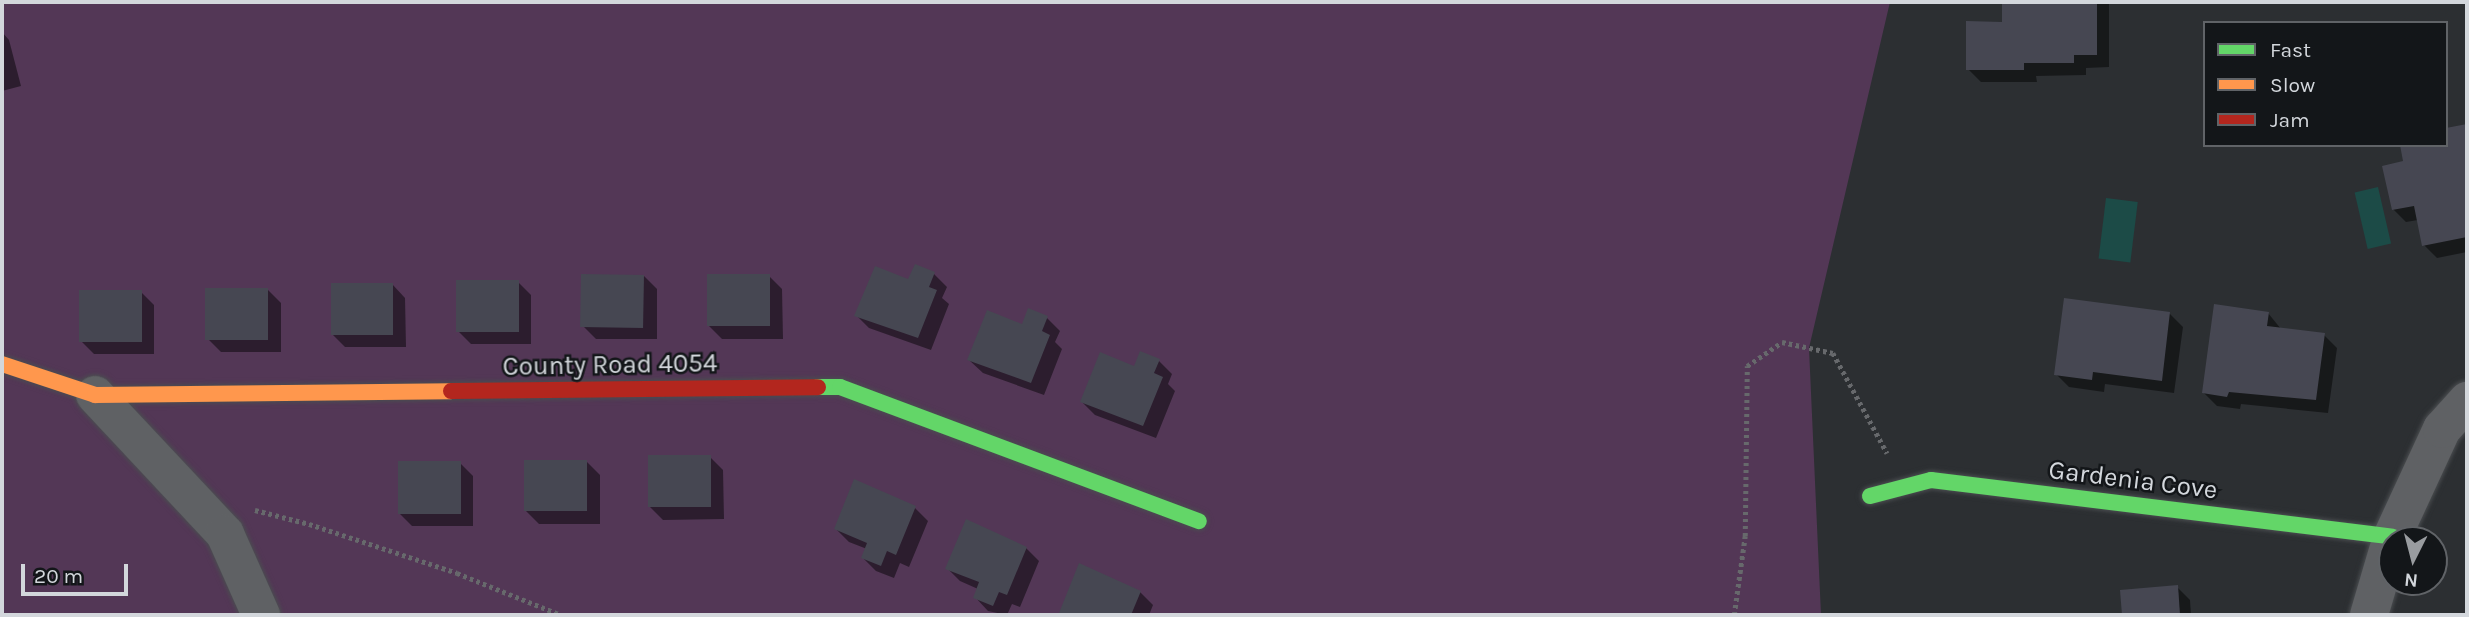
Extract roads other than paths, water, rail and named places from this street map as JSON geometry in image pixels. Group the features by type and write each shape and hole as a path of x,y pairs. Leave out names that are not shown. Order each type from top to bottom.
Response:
{"street":[{"name":"County Road 4054","path":"2,365 94,395 840,387 1199,521"},
{"path":"94,395 225,534 261,615"},
{"path":"2397,526 2442,429 2467,401"},
{"name":"Gardenia Cove","path":"1870,496 1931,480 2378,535"},
{"path":"2369,615 2378,584"}]}
